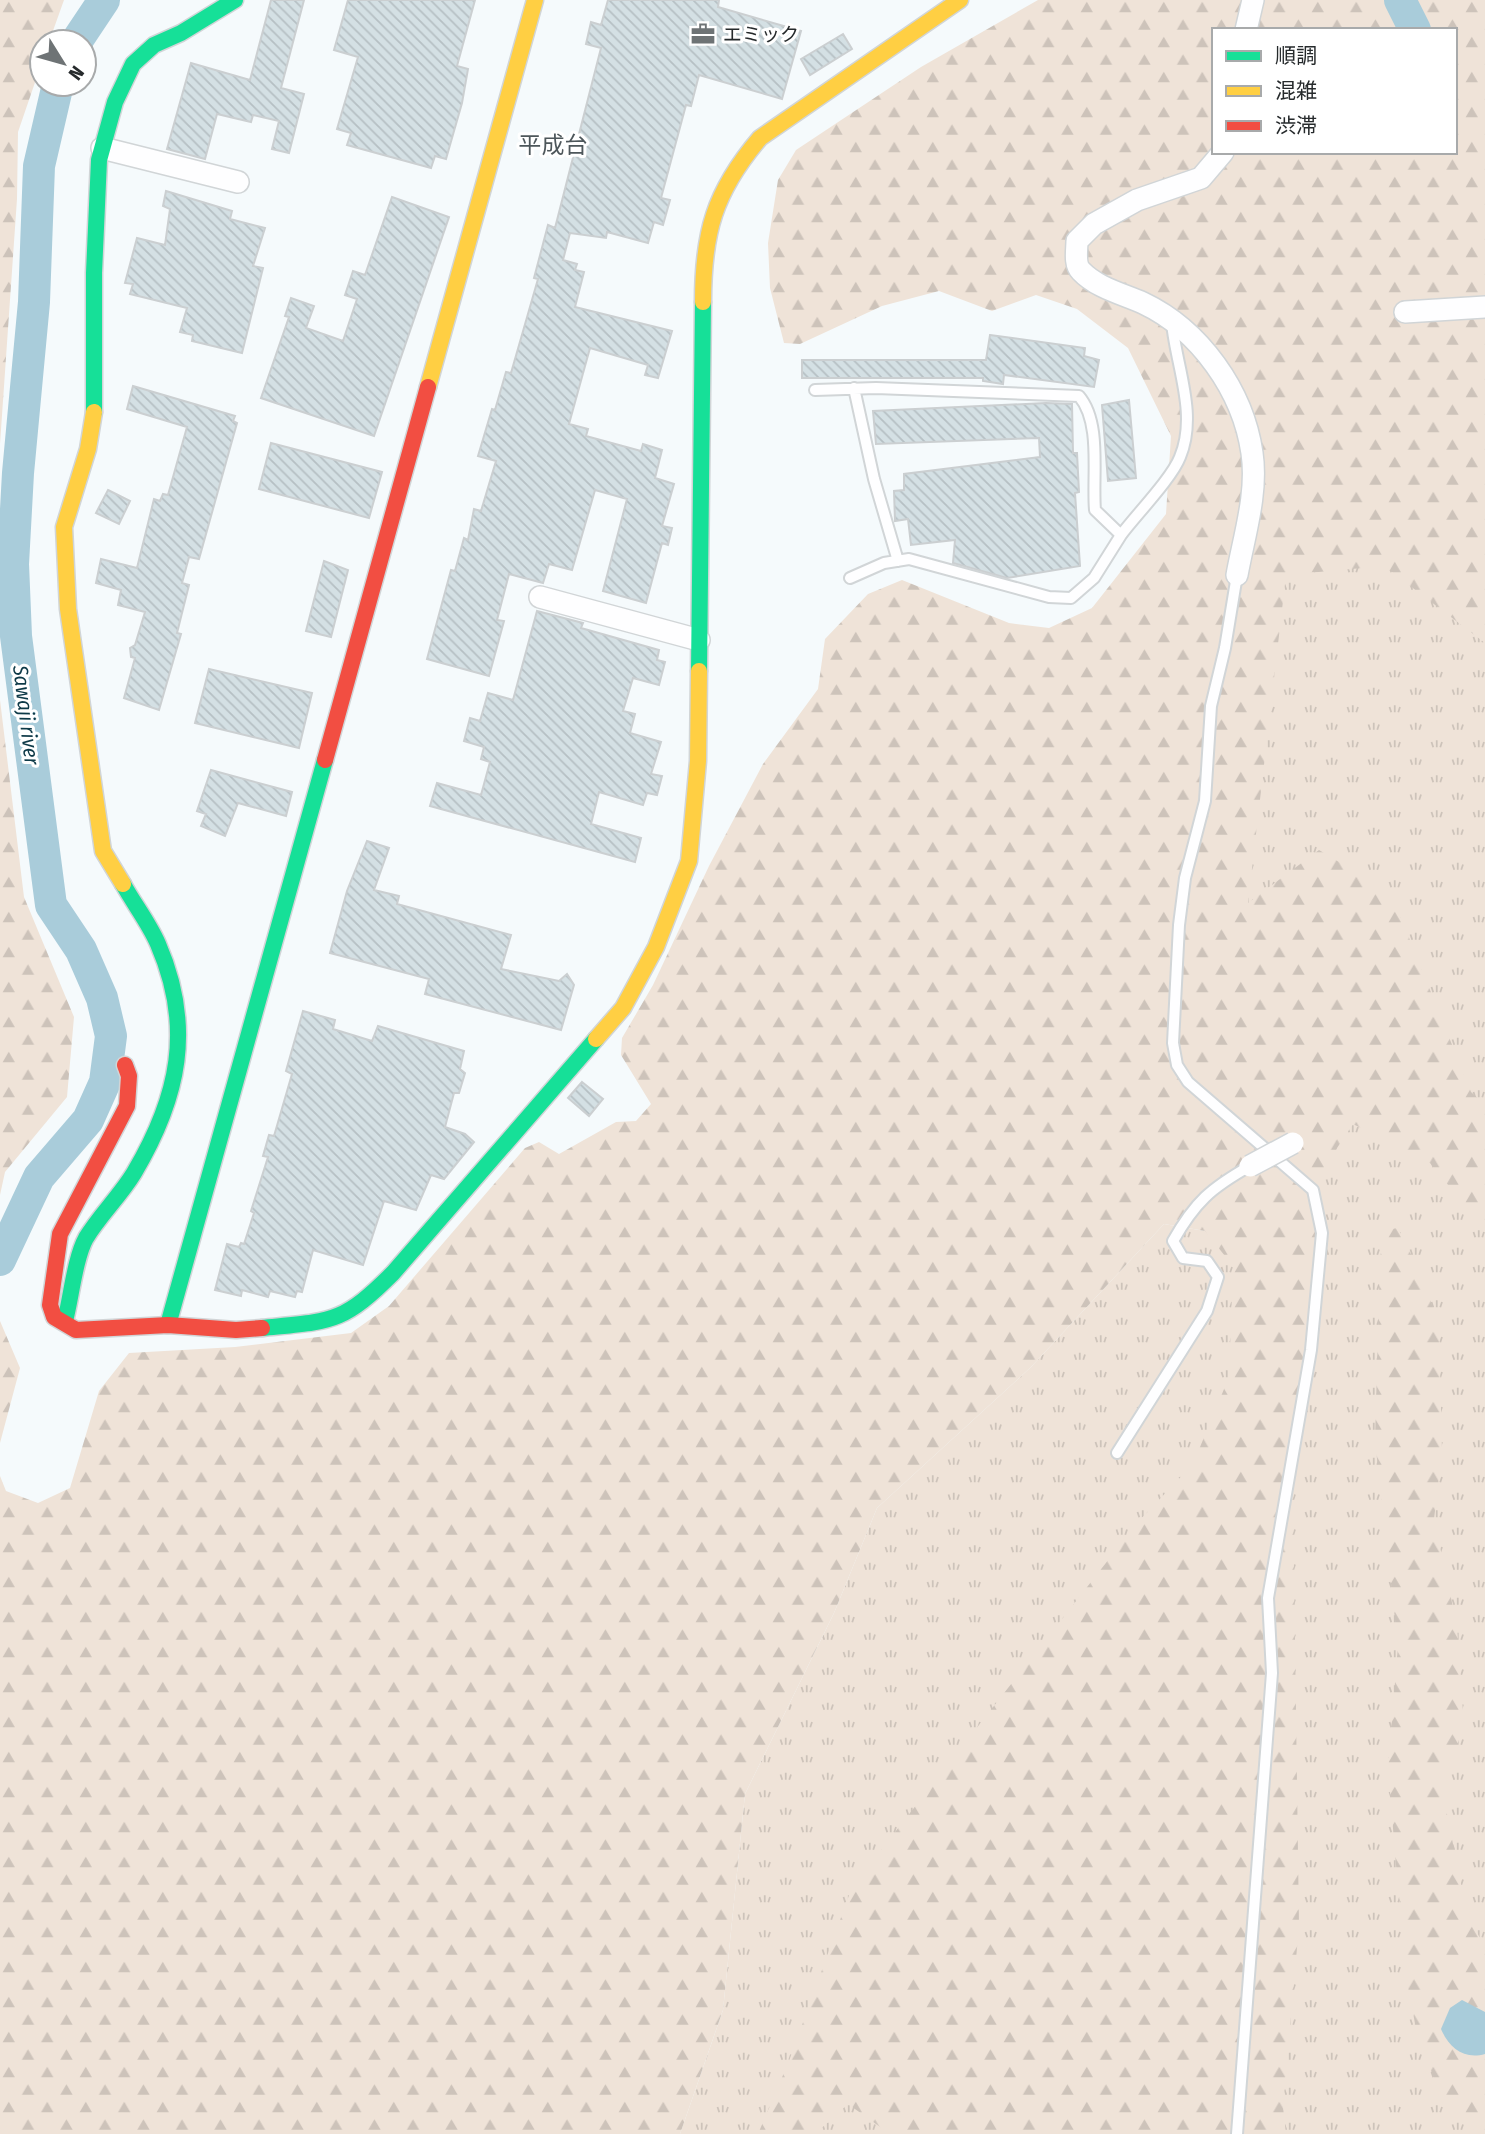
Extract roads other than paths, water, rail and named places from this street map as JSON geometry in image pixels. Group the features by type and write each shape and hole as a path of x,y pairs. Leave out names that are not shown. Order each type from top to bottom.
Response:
{"street":[{"path":"65,1325 64,1315 85,1240 132,1176 154,1137 172,1090 179,1053 179,1021 172,981 157,942 103,851 68,609 64,527 88,449 94,412 94,273 102,148 118,91 132,64 154,45 181,33 235,0"},
{"path":"168,1325 535,0"},
{"path":"125,1065 129,1076 127,1106 61,1234 50,1305 54,1317 76,1330 168,1325 236,1330 330,1321 361,1305 393,1273 623,1008 656,947 689,861 698,761 703,262 706,232 715,202 737,164 760,138 960,0"},
{"path":"1246,28 1253,0"},
{"path":"102,148 238,182"},
{"path":"1221,154 1202,178 1137,200 1094,224 1077,240 1076,259 1080,270 1102,286 1146,305 1197,341 1226,381 1240,407 1252,454 1253,486 1237,575"},
{"path":"1405,312 1485,307"},
{"path":"540,597 699,640"},
{"path":"1250,1166 1293,1143"}],"lane":[{"path":"850,579 884,563 909,559 1049,597 1071,598 1094,578 1121,535 1180,459 1187,422 1183,376 1172,323"},
{"path":"815,390 854,388 1079,396 1088,406 1095,510 1121,535"},
{"path":"854,388 872,468 898,561"},
{"path":"1237,575 1225,648 1211,706 1205,801 1185,878 1179,925 1173,1043 1177,1065 1188,1082 1312,1190 1322,1233 1311,1350 1268,1598 1272,1673 1237,2134"},
{"path":"1117,1453 1207,1311 1218,1277 1207,1261 1183,1258 1173,1241 1192,1208 1222,1182 1250,1166"}],"water":[{"path":"1462,2000 1485,2012 1485,2054 1470,2055 1458,2051 1448,2042 1441,2029 1450,2008"}],"waterway":[{"name":"Sawaji river","path":"85,28 104,0"},
{"path":"1400,0 1414,28"},
{"name":"Sawaji river","path":"0,1260 39,1177 88,1120 105,1082 111,1036 102,998 81,950 51,905 16,636 13,564 18,473 34,302 39,166 55,98"}],"place":[{"name":"エミック","path":"703,34"}],"district":[{"name":"平成台","path":"553,145"}]}
